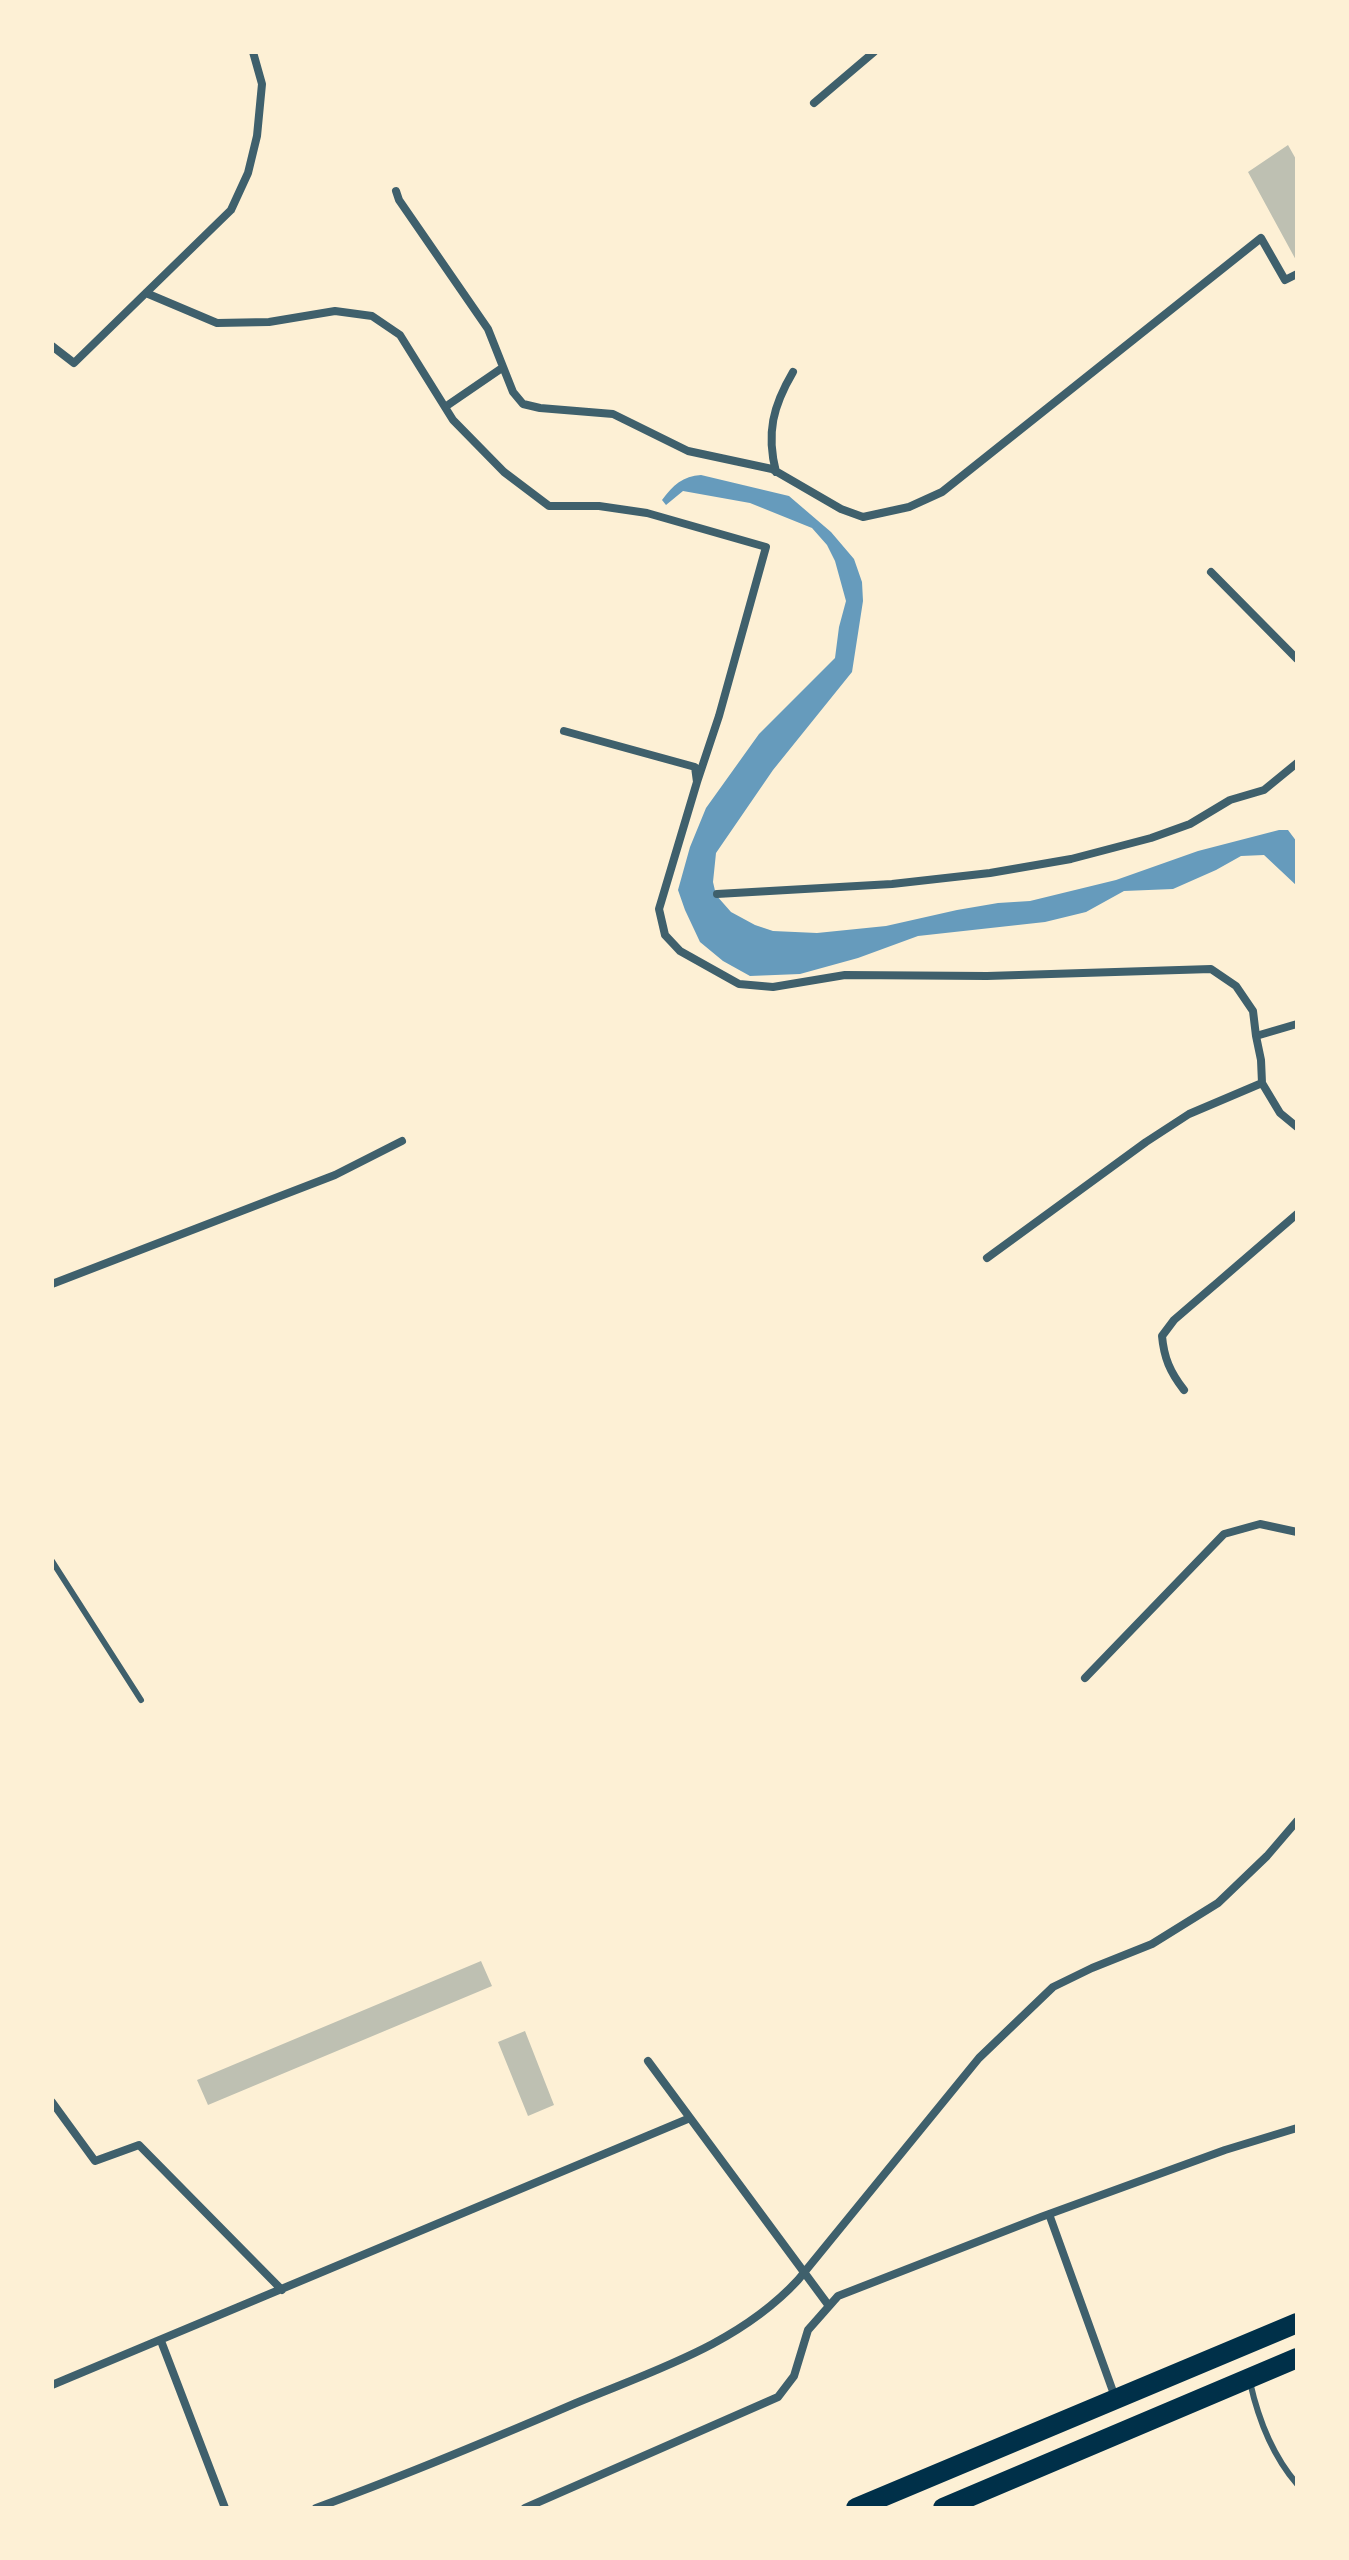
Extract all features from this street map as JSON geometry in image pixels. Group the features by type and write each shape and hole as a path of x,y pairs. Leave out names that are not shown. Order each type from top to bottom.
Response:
{"main road":[{"path":"856,2508 1297,2323"},
{"path":"943,2508 1297,2358"}],"street":[{"path":"52,346 74,363 231,210 248,173 257,136 262,84 253,52"},
{"path":"814,103 874,52"},
{"path":"396,191 399,200 488,329 513,392 523,404 613,414 688,451 776,472 841,509 863,517 909,507 942,492 1261,238 1285,280 1297,274"},
{"path":"146,293 217,323 269,322 335,311 372,316 400,335 453,420 504,472 549,506 599,506 647,513 766,547 719,716 659,909 665,935 680,951 739,984 773,987 845,975 987,976 1211,969 1236,986 1253,1011 1262,1083 1280,1113 1297,1127"},
{"path":"445,407 502,368"},
{"path":"776,472 772,458 772,416 793,372"},
{"path":"1211,572 1297,659"},
{"path":"564,731 685,762 695,767 697,782"},
{"path":"717,894 892,884 990,873 1071,859 1151,838 1190,824 1230,800 1264,790 1297,763"},
{"path":"1256,1036 1297,1024"},
{"path":"987,1258 1189,1114 1262,1083"},
{"path":"52,1284 335,1175 402,1141"},
{"path":"1184,1390 1171,1373 1162,1336 1174,1320 1297,1214"},
{"path":"1085,1678 1224,1534 1260,1524 1297,1532"},
{"path":"316,2508 408,2474 696,2352 746,2326 778,2302 979,2058 1053,1987 1152,1944 1218,1903 1267,1856 1297,1821"},
{"path":"648,2061 829,2306"},
{"path":"52,2102 95,2161 139,2145 282,2290"},
{"path":"52,2385 690,2118"},
{"path":"525,2508 778,2397 794,2376 808,2330 838,2296 1049,2214 1225,2150 1297,2128"},
{"path":"1049,2214 1116,2399"},
{"path":"161,2341 225,2508"}],"lane":[{"path":"52,1561 141,1700"},
{"path":"1249,2378 1256,2409 1274,2451 1297,2484"}],"water":[{"path":"701,475 789,496 831,532 854,559 862,582 863,601 852,672 773,770 716,853 713,882 716,895 731,912 773,931 817,933 886,926 957,910 1030,901 1116,880 1198,851 1279,830 1288,830 1297,842 1297,886 1264,855 1241,856 1173,889 1124,891 1086,912 1045,922 918,936 858,958 800,974 750,976 723,961 700,942 678,890 690,847 706,808 759,734 835,658 846,601 835,561 827,545 812,528 750,503 683,491 666,505 662,500 679,482"}],"building":[{"path":"1288,145 1297,161 1297,262 1248,172"},
{"path":"481,1961 492,1986 208,2105 197,2080"},
{"path":"525,2031 554,2105 528,2116 498,2042"}]}
